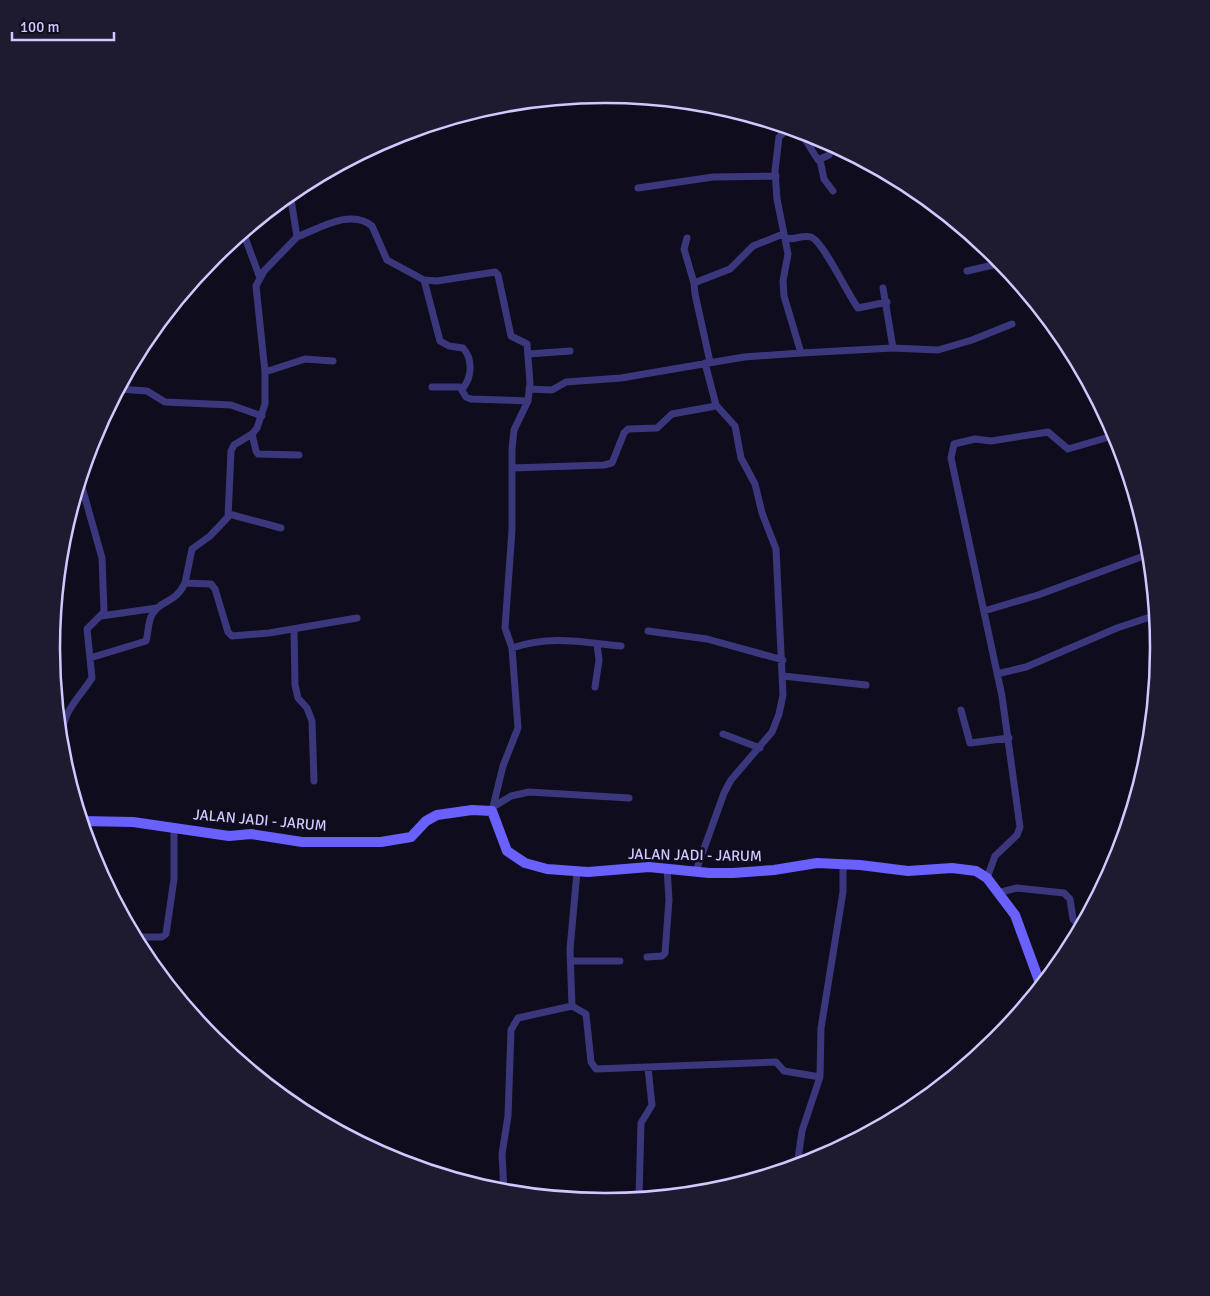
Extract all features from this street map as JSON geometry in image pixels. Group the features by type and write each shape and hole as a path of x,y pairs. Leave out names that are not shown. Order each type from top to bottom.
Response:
{"street":[{"path":"784,133 777,145 776,176 788,260 783,281 784,296 801,353"},
{"path":"806,141 816,159 820,160"},
{"path":"820,160 831,152"},
{"path":"820,160 824,179 833,191"},
{"path":"638,188 713,177 776,176"},
{"path":"292,203 297,237"},
{"path":"101,616 157,608 178,596 185,583 192,549 220,527 229,514 231,451 238,442 252,434 262,416 265,372 256,286 260,278 297,237 344,219 363,221 372,226 387,260 424,280 436,281 489,272 496,273 511,336 525,342 529,354 529,389 528,401 514,430 512,530 505,631 512,648 518,728 503,766 493,809"},
{"path":"694,283 730,269 753,246 784,236 794,239 804,236 812,237 817,241 858,308 887,302"},
{"path":"687,238 684,249 694,283 716,406 734,426 741,458 755,484 762,513 776,549 777,591 783,660 780,714 772,732 731,780 724,793 696,872"},
{"path":"245,239 260,278"},
{"path":"967,272 992,265"},
{"path":"424,280 440,341 449,346 463,348 469,356 469,380 462,388"},
{"path":"883,288 887,302 892,348"},
{"path":"529,389 552,390 566,382 615,378 744,356 892,348 938,350 972,340 1012,324"},
{"path":"529,354 570,351"},
{"path":"265,372 305,359 333,361"},
{"path":"432,387 462,388"},
{"path":"462,388 466,397 470,399 528,401"},
{"path":"125,389 147,391 165,402 231,405 262,416"},
{"path":"512,468 604,465 612,463 617,455 624,432 628,429 658,428 672,414 716,406"},
{"path":"1038,979 1015,915 987,878 995,856 1019,832 1020,827 997,674 951,458 952,446 974,438 991,441 1045,432 1051,433 1068,449 1108,437"},
{"path":"252,434 258,454 298,455"},
{"path":"65,717 92,678 88,629 101,616 104,610 102,558 83,492"},
{"path":"229,514 281,528"},
{"path":"984,611 1038,595 1142,557"},
{"path":"185,583 208,583 215,588 228,632 232,636 250,636 357,618"},
{"path":"90,658 146,641 149,621 157,608"},
{"path":"997,674 1026,667 1117,628 1149,617"},
{"path":"294,629 295,685 298,698 307,708 312,721 314,781"},
{"path":"648,631 707,639 783,660"},
{"path":"512,648 531,642 548,640 621,646"},
{"path":"595,687 599,660 596,644"},
{"path":"783,676 866,685"},
{"path":"961,710 970,743 1008,738"},
{"path":"723,734 760,748"},
{"path":"493,809 511,796 529,792 630,798"},
{"name":"JALAN JADI - JARUM","path":"88,821 133,822 229,836 257,835 302,842 381,842 411,837 426,821 436,815 493,809 503,845 514,857 525,863 547,869 577,872 649,867 696,872 733,873 774,870 804,864 843,864 908,871 969,869 987,878"},
{"path":"143,937 162,937 166,934 174,879 174,828"},
{"path":"798,1158 802,1130 820,1077 821,1028 843,892 843,864"},
{"path":"647,957 662,956 665,953 669,900 667,868"},
{"path":"572,1006 571,924 577,872"},
{"path":"997,893 1017,888 1064,893 1070,899 1073,920 1076,922"},
{"path":"571,961 620,961"},
{"path":"504,1184 502,1154 508,1116 509,1056 513,1023 524,1016 572,1006 586,1014 591,1062 594,1068 648,1068 710,1063 777,1062 784,1071 820,1077"},
{"path":"639,1192 641,1123 652,1105 648,1068"}]}
